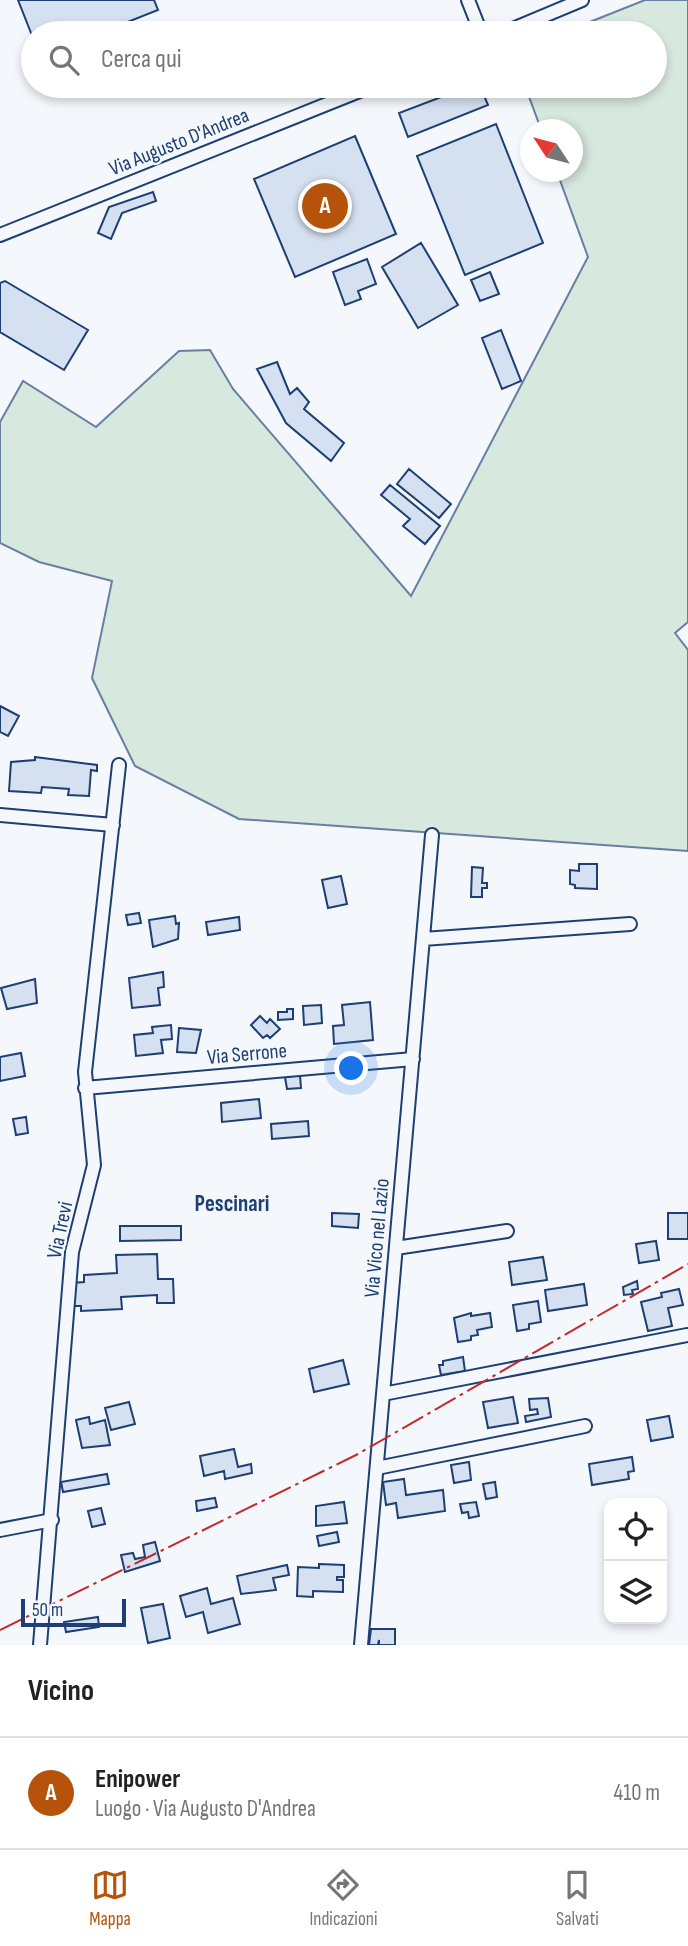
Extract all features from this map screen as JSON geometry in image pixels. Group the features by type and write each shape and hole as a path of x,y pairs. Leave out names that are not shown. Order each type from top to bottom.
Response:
{"street":[{"path":"468,0 476,21"},
{"path":"532,21 582,0"},
{"name":"Via Augusto D'Andrea","path":"0,235 342,98"},
{"name":"Via Trevi","path":"40,1645 72,1252 94,1165 85,1088 119,765"},
{"path":"0,815 113,825"},
{"name":"Via Vico nel Lazio","path":"361,1645 432,835"},
{"path":"423,939 631,924"},
{"name":"Via Serrone","path":"85,1088 413,1059"},
{"path":"396,1248 507,1231"},
{"path":"383,1394 687,1335"},
{"path":"377,1468 585,1426"},
{"path":"0,1530 52,1520"}],"shaded area":[{"path":"645,0 688,0 688,622 675,633 688,650 688,851 239,819 135,766 92,678 112,581 39,562 0,543 0,422 23,381 96,427 179,351 210,350 233,389 411,596 588,257 561,182 583,182 583,119 537,119 529,98 667,98 667,21 592,21"}],"building":[{"path":"18,0 154,0 158,10 130,21 26,21"},
{"path":"438,98 485,98 488,105 408,137 399,113"},
{"path":"496,124 543,243 465,275 417,156"},
{"path":"355,136 396,234 295,277 254,179"},
{"path":"153,192 156,201 122,213 111,239 98,233 109,207"},
{"path":"421,243 458,305 418,328 382,267"},
{"path":"367,259 376,284 358,291 361,299 345,305 333,272"},
{"path":"490,272 499,294 480,301 471,280"},
{"path":"5,281 88,330 64,370 0,332 0,283"},
{"path":"501,330 521,381 502,389 482,338"},
{"path":"277,362 290,394 297,388 309,402 304,409 344,443 331,461 286,423 257,369"},
{"path":"409,469 451,504 439,518 397,484"},
{"path":"390,485 440,526 425,544 403,526 410,519 381,495"},
{"path":"0,706 19,716 8,736 0,732"},
{"path":"35,757 97,765 97,771 91,770 89,796 68,795 69,789 42,787 41,793 9,791 11,762 35,760"},
{"path":"579,864 597,864 597,889 575,888 575,885 570,884 570,870 579,871"},
{"path":"472,867 483,868 482,883 487,883 487,888 482,888 482,897 471,897"},
{"path":"341,876 347,904 328,908 322,880"},
{"path":"139,913 141,923 128,925 126,915"},
{"path":"175,916 176,924 179,923 178,939 153,947 149,920"},
{"path":"239,917 240,930 208,935 206,922"},
{"path":"163,972 164,987 158,988 160,1005 132,1008 129,978"},
{"path":"35,979 37,1003 7,1009 1,988"},
{"path":"370,1002 373,1040 334,1044 333,1026 344,1025 342,1005"},
{"path":"321,1005 322,1023 304,1025 303,1006"},
{"path":"287,1009 293,1009 293,1019 278,1020 278,1012 287,1012"},
{"path":"260,1016 267,1023 270,1019 280,1029 270,1038 267,1035 263,1038 251,1025"},
{"path":"171,1025 172,1039 161,1040 163,1053 136,1056 134,1035 153,1033 152,1027"},
{"path":"179,1028 201,1030 196,1053 177,1052"},
{"path":"21,1053 25,1076 0,1081 0,1057"},
{"path":"300,1075 301,1088 287,1089 285,1077"},
{"path":"259,1099 261,1118 222,1122 221,1103"},
{"path":"26,1117 28,1133 16,1135 13,1119"},
{"path":"308,1121 309,1136 272,1139 271,1124"},
{"path":"332,1213 359,1214 358,1228 332,1226"},
{"path":"668,1213 688,1213 688,1239 668,1239"},
{"path":"120,1226 181,1226 181,1240 120,1241"},
{"path":"656,1241 659,1260 639,1263 636,1244"},
{"path":"157,1254 158,1279 173,1279 174,1303 157,1303 157,1295 121,1297 122,1309 81,1311 81,1306 73,1306 72,1283 84,1282 84,1275 117,1273 116,1255"},
{"path":"543,1257 547,1280 512,1285 509,1262"},
{"path":"637,1281 638,1289 632,1290 633,1294 624,1295 623,1287"},
{"path":"584,1284 587,1305 548,1311 545,1290"},
{"path":"679,1289 683,1305 668,1308 672,1326 648,1331 641,1302"},
{"path":"538,1301 541,1322 529,1324 529,1329 517,1331 513,1305"},
{"path":"471,1313 471,1316 490,1313 492,1327 477,1330 478,1335 471,1336 471,1340 458,1342 454,1318"},
{"path":"463,1357 465,1371 441,1375 439,1365 443,1365 443,1361"},
{"path":"343,1360 349,1384 314,1392 309,1369"},
{"path":"513,1397 518,1423 488,1428 483,1402"},
{"path":"548,1398 551,1417 526,1422 525,1416 538,1414 537,1409 530,1410 529,1399"},
{"path":"129,1402 135,1424 111,1430 105,1408"},
{"path":"669,1416 673,1437 651,1441 647,1420"},
{"path":"89,1417 90,1424 105,1420 110,1445 82,1448 76,1420"},
{"path":"234,1449 238,1467 251,1464 252,1473 225,1479 224,1471 204,1476 200,1456"},
{"path":"632,1457 634,1471 628,1472 629,1479 592,1485 589,1464"},
{"path":"469,1462 471,1480 454,1483 451,1465"},
{"path":"107,1474 109,1484 63,1492 61,1482"},
{"path":"404,1479 406,1495 443,1490 445,1511 398,1518 396,1503 386,1505 383,1482"},
{"path":"495,1482 497,1497 486,1499 483,1484"},
{"path":"215,1498 217,1507 197,1511 196,1501"},
{"path":"344,1502 347,1523 316,1526 316,1506"},
{"path":"476,1502 479,1516 469,1518 468,1512 462,1513 460,1504"},
{"path":"101,1508 105,1524 92,1527 88,1511"},
{"path":"337,1532 339,1542 319,1546 317,1536"},
{"path":"155,1542 160,1561 125,1572 121,1555 133,1553 135,1559 145,1557 143,1545"},
{"path":"319,1564 344,1565 344,1577 337,1577 337,1580 343,1580 343,1592 313,1591 313,1597 297,1596 298,1567 319,1568"},
{"path":"287,1565 289,1575 273,1578 276,1590 241,1594 237,1576"},
{"path":"207,1588 211,1604 233,1598 240,1624 208,1633 203,1612 186,1617 180,1596"},
{"path":"163,1604 170,1638 148,1643 141,1608"},
{"path":"98,1617 99,1627 66,1632 64,1622"},
{"path":"371,1629 395,1629 395,1645 379,1645 379,1640 378,1645 369,1645"}],"power":[{"path":"0,1630 358,1454 688,1264"}],"place":[{"name":"Enipower","path":"325,206"}],"district":[{"name":"Pescinari","path":"232,1204"}]}
